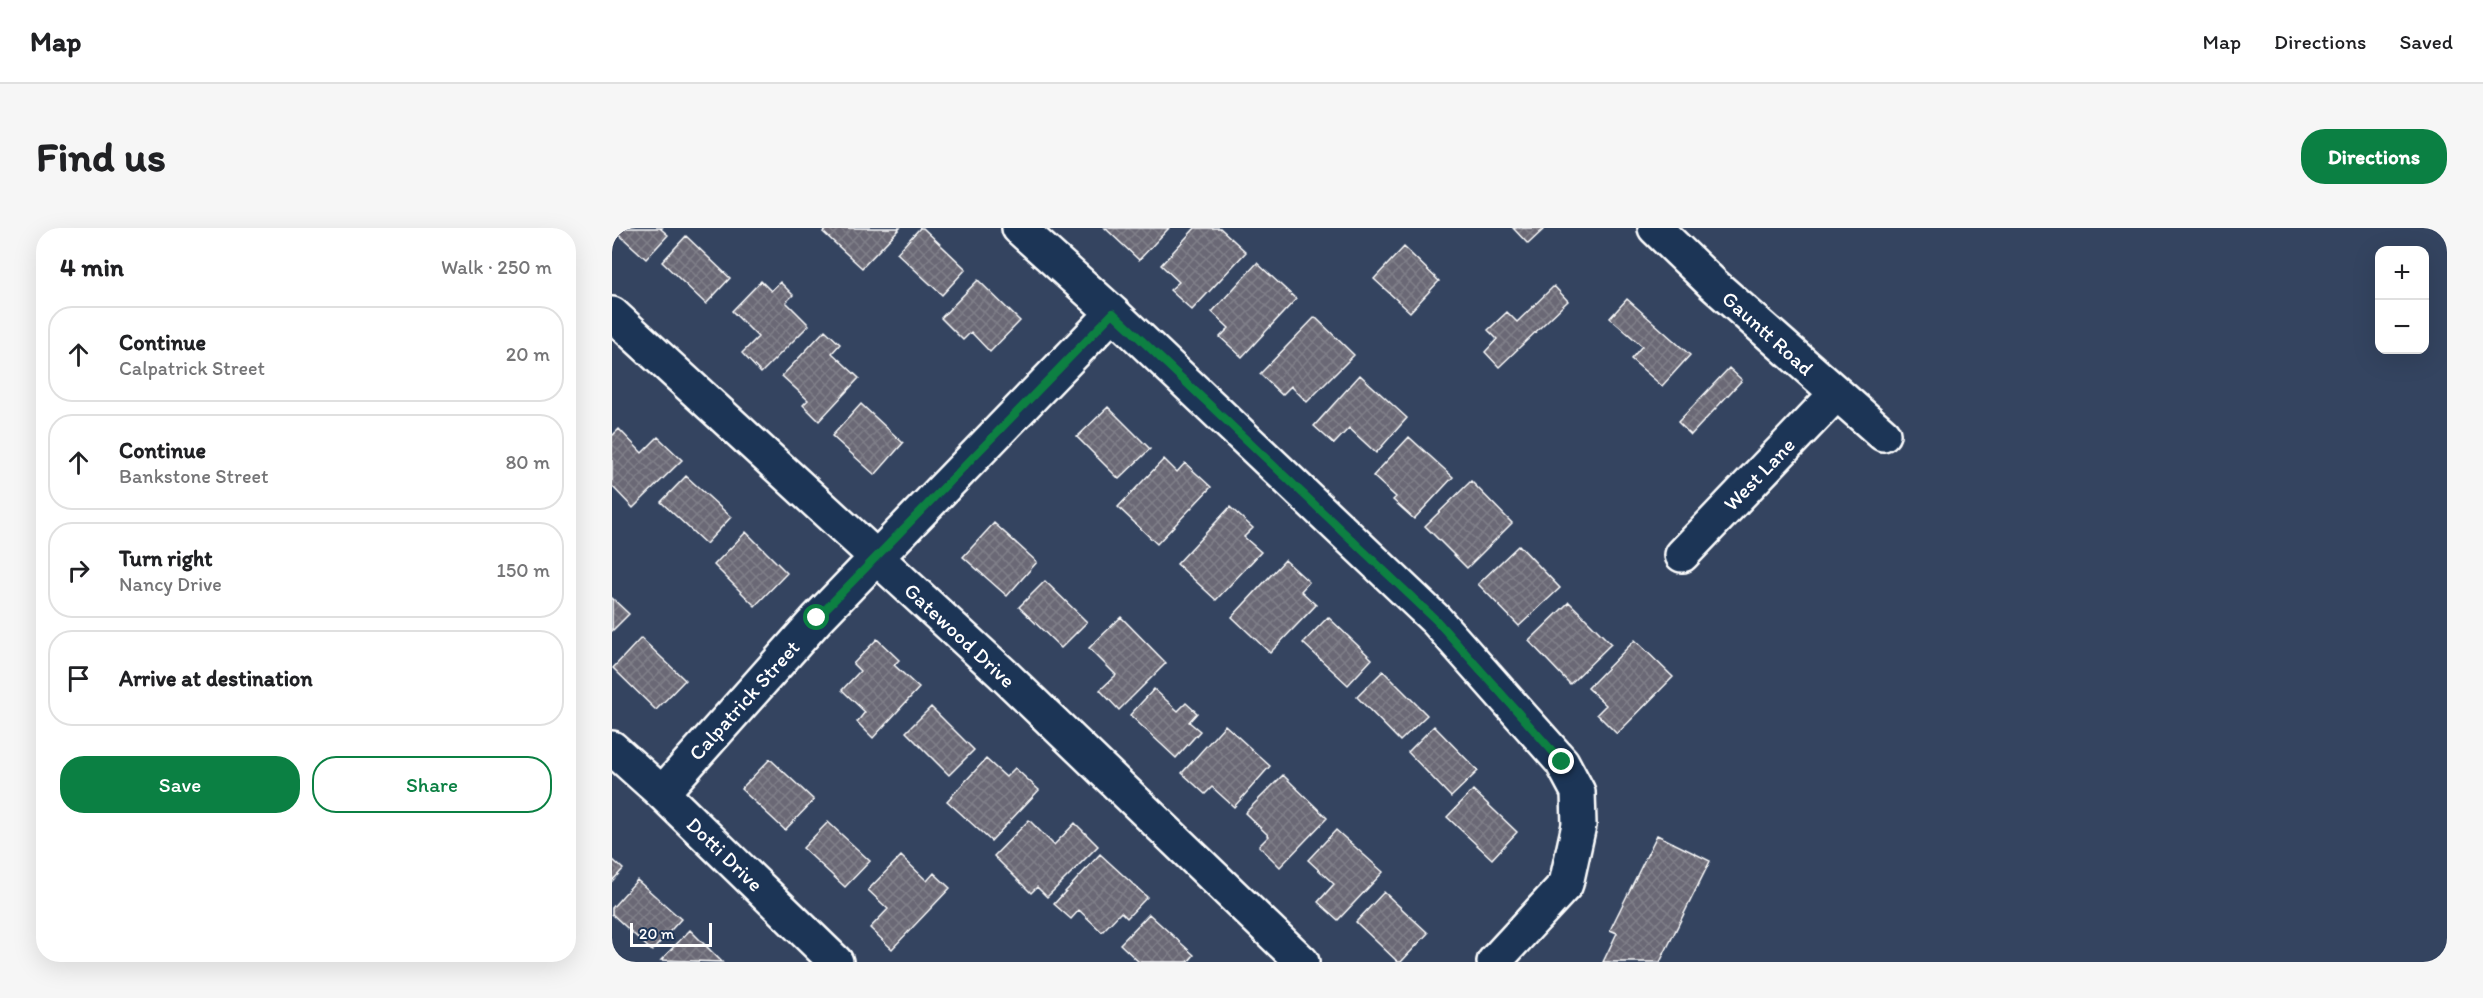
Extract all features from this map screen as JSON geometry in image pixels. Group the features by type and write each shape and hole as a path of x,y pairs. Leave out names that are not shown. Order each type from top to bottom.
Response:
{"street":[{"path":"1019,228 1113,313 1436,620 1562,762 1578,792 1579,825 1566,884 1494,962"},
{"name":"Gauntt Road","path":"1655,228 1713,284 1883,434"},
{"name":"Calpatrick Street","path":"662,793 817,618 1113,313"},
{"name":"Gatewood Drive","path":"612,314 1011,681 1302,962"},
{"name":"West Lane","path":"1682,555 1836,394"},
{"name":"Dotti Drive","path":"612,748 662,793 836,962"}],"building":[{"path":"612,228 662,228 668,235 646,259"},
{"path":"828,228 900,228 862,268 823,232"},
{"path":"920,228 923,228 966,269 942,295 897,253"},
{"path":"1105,228 1169,228 1139,260"},
{"path":"1195,228 1220,228 1246,252 1192,310 1170,290 1179,282 1161,265"},
{"path":"1513,228 1545,228 1528,244"},
{"path":"686,236 730,278 706,304 662,262"},
{"path":"1404,247 1439,281 1410,312 1374,279"},
{"path":"1257,263 1296,299 1242,357 1220,337 1229,328 1212,312"},
{"path":"978,280 1020,321 990,352 971,332 963,340 941,318"},
{"path":"761,281 771,291 780,282 793,295 786,302 809,325 761,373 742,353 758,337 732,311"},
{"path":"1554,286 1568,301 1499,367 1485,352 1497,339 1488,330 1507,312 1517,322"},
{"path":"1627,299 1690,355 1662,386 1631,359 1642,346 1610,318"},
{"path":"1315,317 1354,355 1307,402 1291,386 1282,395 1260,374"},
{"path":"825,330 840,344 832,353 859,378 819,421 803,405 808,400 782,376"},
{"path":"1729,368 1742,380 1691,435 1678,422"},
{"path":"1360,375 1407,418 1376,453 1349,428 1334,444 1314,426"},
{"path":"861,404 903,443 875,475 832,436"},
{"path":"1108,407 1150,449 1119,479 1077,437"},
{"path":"619,429 642,453 658,437 682,460 633,508 612,486 612,436"},
{"path":"1409,437 1453,477 1414,519 1393,500 1396,497 1373,476"},
{"path":"1164,459 1177,472 1185,463 1211,487 1157,544 1118,507"},
{"path":"686,476 731,517 706,544 661,502"},
{"path":"1471,481 1512,523 1467,568 1425,526"},
{"path":"1230,507 1253,528 1244,537 1261,552 1216,600 1177,564"},
{"path":"994,523 1037,562 1007,596 963,557"},
{"path":"746,532 787,573 755,606 714,565"},
{"path":"1519,545 1560,588 1519,626 1478,584"},
{"path":"1285,560 1309,582 1301,591 1316,605 1270,653 1232,617"},
{"path":"1045,581 1087,622 1061,648 1019,607"},
{"path":"612,598 629,614 612,631"},
{"path":"1569,602 1611,644 1570,684 1529,641"},
{"path":"1121,617 1166,663 1119,710 1100,690 1116,675 1089,648"},
{"path":"1328,617 1372,659 1348,685 1303,643"},
{"path":"641,638 685,680 656,710 613,668"},
{"path":"877,639 899,660 894,665 919,688 873,738 857,722 865,712 842,690 860,671 853,664"},
{"path":"1635,640 1673,677 1617,734 1597,714 1606,705 1588,688"},
{"path":"1383,671 1427,715 1400,741 1357,697"},
{"path":"1154,689 1178,711 1186,703 1197,713 1189,722 1200,731 1176,758 1130,715"},
{"path":"931,707 974,750 949,775 906,732"},
{"path":"1225,725 1270,766 1234,807 1212,787 1205,794 1182,773"},
{"path":"1434,726 1478,771 1451,797 1408,752"},
{"path":"770,759 814,800 785,830 741,789"},
{"path":"986,759 1006,777 1015,768 1039,790 991,841 947,801"},
{"path":"1283,775 1327,818 1280,867 1259,846 1269,836 1245,813"},
{"path":"1473,790 1517,832 1492,859 1447,817"},
{"path":"1029,820 1054,845 1075,823 1098,846 1047,897 1037,887 1031,893 994,856"},
{"path":"828,822 870,861 845,887 803,848"},
{"path":"1336,830 1383,872 1338,920 1318,902 1334,884 1308,860"},
{"path":"1657,835 1710,861 1660,962 1603,962 1617,933 1610,930"},
{"path":"1100,854 1147,897 1127,918 1121,912 1102,932 1079,910 1071,919 1054,904"},
{"path":"901,856 927,881 934,873 950,888 892,949 870,928 888,909 868,890"},
{"path":"612,859 623,869 612,881"},
{"path":"637,880 681,919 652,951 612,914 612,908"},
{"path":"1384,892 1428,933 1401,962 1398,962 1356,922"},
{"path":"1149,914 1194,955 1188,962 1139,962 1120,944"},
{"path":"690,930 722,962 661,960"}],"route":[{"path":"817,618 1113,313 1436,620 1562,762"}]}
